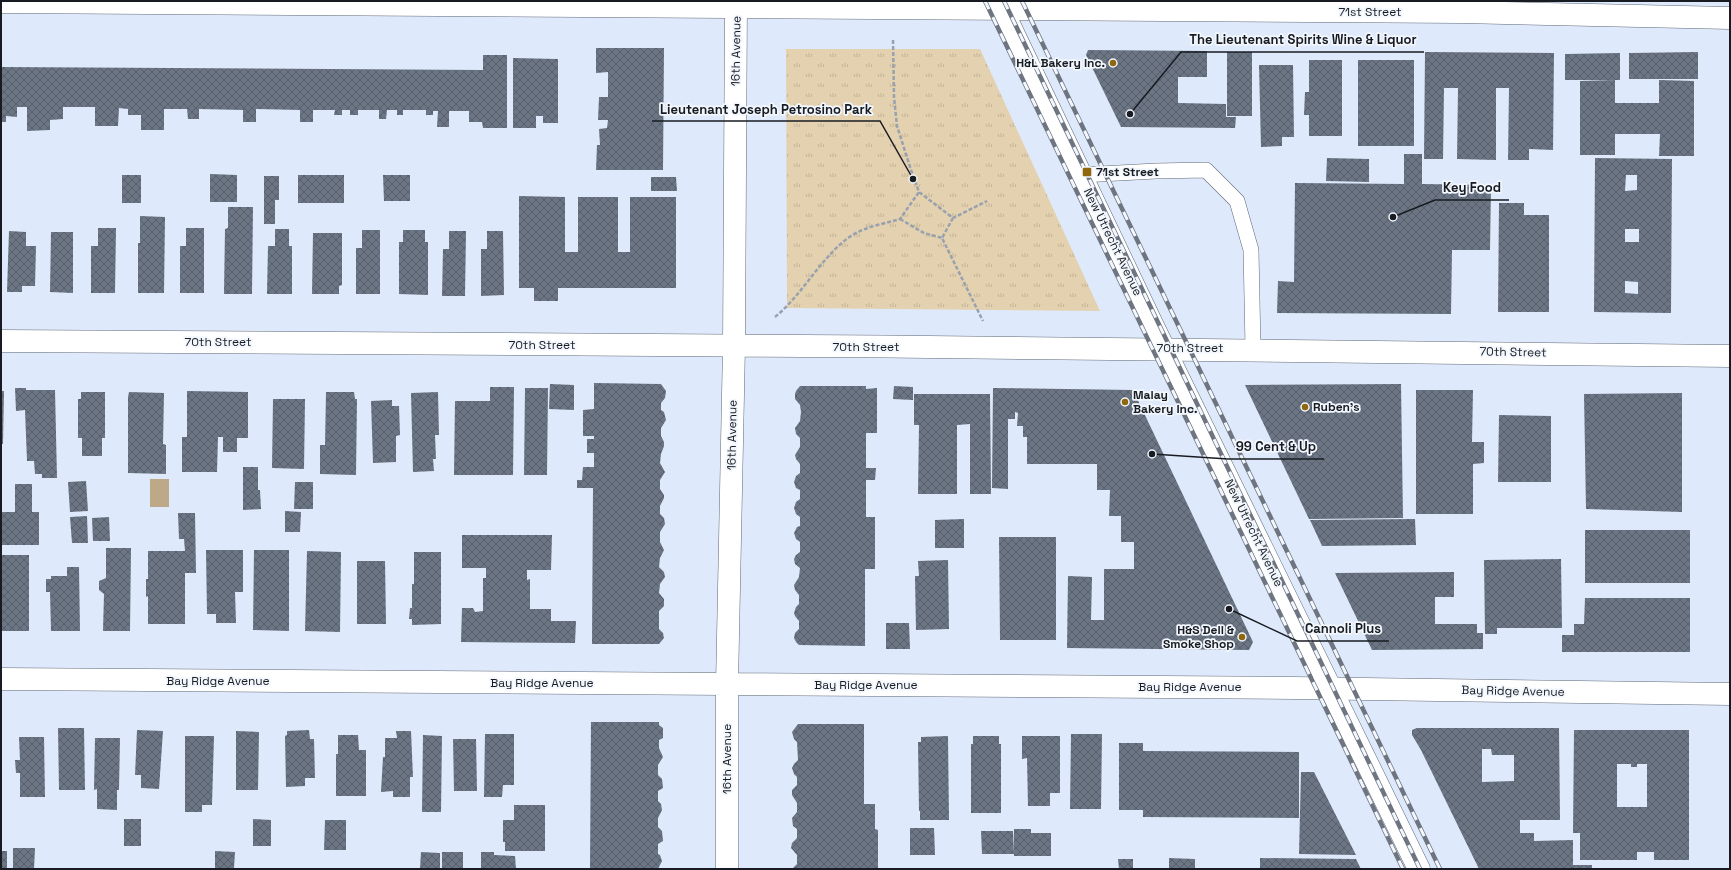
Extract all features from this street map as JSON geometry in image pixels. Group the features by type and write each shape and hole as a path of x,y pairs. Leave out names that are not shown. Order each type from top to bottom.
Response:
{"street":[{"name":"71st Street","path":"1,2 1460,7 1730,18"},
{"name":"16th Avenue","path":"727,869 727,684 734,346 736,4"},
{"name":"New Utrecht Avenue","path":"1000,5 1164,348 1419,869"},
{"name":"70th Street","path":"1,341 1253,348 1730,356"},
{"name":"Bay Ridge Avenue","path":"1,679 1330,688 1730,694"}],"lane":[{"path":"1081,175 1206,170 1237,201 1251,250 1253,348"}],"path":[{"path":"893,40 894,97 897,126 919,192 953,218"},
{"path":"775,317 788,307 823,263 849,237 874,226 900,219 919,192"},
{"path":"942,238 953,218 987,201"},
{"path":"900,219 924,232 942,238 984,321"}],"green space":[{"path":"786,49 980,49 1100,311 787,308"}],"shaded area":[{"path":"150,479 169,479 169,507 150,507"}],"building":[{"path":"596,48 664,48 663,170 596,170 597,145 600,145 599,129 607,128 608,120 598,120 599,97 608,97 608,72 596,73"},
{"path":"1088,50 1207,51 1207,77 1178,77 1178,103 1226,104 1226,117 1236,117 1235,128 1121,127 1086,55"},
{"path":"1227,52 1252,52 1252,116 1227,116"},
{"path":"1425,52 1554,53 1553,150 1529,149 1529,160 1508,160 1509,88 1496,88 1496,160 1457,159 1458,88 1444,88 1443,159 1424,159"},
{"path":"1698,52 1698,79 1629,79 1629,53"},
{"path":"1620,53 1620,80 1565,80 1565,54"},
{"path":"483,55 507,55 507,128 483,128 482,122 469,122 469,111 449,111 449,127 437,127 438,111 433,111 433,115 426,115 426,110 403,110 403,115 397,115 397,110 387,110 386,119 379,119 379,110 358,110 358,115 350,115 350,110 342,110 342,115 334,115 335,110 313,110 313,122 300,122 300,110 256,109 256,122 243,122 243,110 199,109 199,119 188,119 187,109 164,109 164,130 141,130 141,115 128,115 128,109 119,108 118,126 95,126 95,107 63,107 63,119 50,120 50,130 27,131 27,107 17,107 17,117 6,116 6,122 1,122 1,67 483,70"},
{"path":"513,58 558,59 558,123 543,123 543,116 536,116 536,128 513,128"},
{"path":"1309,60 1342,60 1342,136 1309,136 1309,115 1304,115 1305,92 1309,92"},
{"path":"1358,60 1414,60 1414,146 1358,146"},
{"path":"1259,65 1293,65 1294,137 1282,137 1282,146 1261,147"},
{"path":"1615,80 1615,103 1659,103 1659,80 1694,81 1694,156 1659,156 1660,134 1615,134 1615,155 1580,155 1580,81"},
{"path":"1404,154 1422,154 1422,184 1491,185 1490,250 1452,250 1451,314 1277,313 1278,281 1294,282 1295,183 1404,184"},
{"path":"1327,158 1369,159 1369,182 1326,181"},
{"path":"1595,158 1672,159 1671,313 1594,312","holes":["1626,175 1637,175 1637,190 1625,191","1625,229 1639,229 1639,242 1625,242","1625,281 1638,282 1638,294 1625,293"]},
{"path":"210,174 237,175 237,202 210,202"},
{"path":"122,175 141,175 141,203 122,203"},
{"path":"298,175 344,175 344,203 298,203"},
{"path":"383,175 410,175 410,201 384,201"},
{"path":"264,176 279,176 279,200 275,200 275,224 264,224"},
{"path":"651,177 676,177 677,191 651,191"},
{"path":"519,196 565,197 565,252 578,252 578,197 618,197 618,252 630,252 630,197 676,197 676,288 558,288 558,301 534,301 534,288 519,288"},
{"path":"1499,203 1524,203 1524,215 1549,215 1549,312 1498,312"},
{"path":"228,207 253,207 252,294 224,294 225,229 228,228"},
{"path":"140,216 165,217 164,293 138,293 138,243 140,243"},
{"path":"98,228 116,228 115,293 91,293 91,246 98,246"},
{"path":"186,228 204,228 204,293 180,293 180,246 186,246"},
{"path":"275,229 289,229 289,246 292,246 292,294 267,294 268,246 275,246"},
{"path":"362,230 380,230 380,294 356,294 356,248 362,248"},
{"path":"403,230 425,230 425,242 428,242 428,295 399,294 399,242 403,242"},
{"path":"9,231 26,232 26,246 36,246 35,286 22,286 22,292 7,292"},
{"path":"449,231 466,231 465,296 442,296 443,249 449,249"},
{"path":"487,231 503,231 504,295 481,296 481,249 487,249"},
{"path":"51,232 73,232 73,293 50,292"},
{"path":"313,233 342,233 342,285 339,286 339,294 312,294"},
{"path":"594,383 661,384 666,391 665,398 661,403 661,410 664,412 666,420 661,428 661,436 664,446 660,463 665,472 660,480 660,489 664,495 664,498 660,506 660,514 664,518 665,524 660,532 660,542 664,550 660,558 659,567 664,572 665,577 660,584 659,593 664,599 664,606 659,611 659,629 663,633 664,638 659,644 592,644 593,488 577,488 577,480 582,480 583,467 594,467 594,453 587,453 587,439 594,439 594,436 583,436 583,410 594,409"},
{"path":"550,384 574,385 574,410 549,409"},
{"path":"1401,384 1403,518 1309,519 1245,385"},
{"path":"800,386 866,386 866,389 877,388 877,433 866,433 866,468 876,468 875,480 866,480 866,517 875,517 875,569 865,569 865,646 799,645 794,638 795,633 799,629 799,621 794,613 799,604 799,595 795,590 794,585 799,577 800,568 795,564 794,559 800,552 800,542 796,539 794,533 797,527 800,526 800,517 796,514 794,508 796,502 800,499 800,490 796,488 794,482 796,476 800,473 800,464 795,455 800,447 800,438 796,434 795,428 800,421 801,412 800,405 795,399 795,394"},
{"path":"894,386 913,387 913,400 893,399"},
{"path":"490,387 514,387 513,475 454,475 455,401 490,401"},
{"path":"15,388 26,388 26,390 55,390 57,478 42,478 42,474 35,474 34,461 27,461 25,410 16,411"},
{"path":"525,388 548,388 547,475 524,475"},
{"path":"993,388 1133,390 1253,642 1249,650 1067,648 1068,576 1092,577 1091,620 1104,620 1104,569 1134,569 1134,542 1121,542 1121,516 1109,516 1110,490 1097,490 1097,464 1027,464 1027,437 1023,437 1023,426 1017,426 1018,413 1015,412 1015,419 1008,419 1008,489 992,488"},
{"path":"1416,390 1473,390 1472,442 1484,442 1484,463 1473,464 1473,514 1416,514"},
{"path":"1,391 4,391 3,444 1,444"},
{"path":"187,391 248,392 248,438 237,438 237,452 223,452 223,437 218,437 217,472 182,472 182,437 187,437"},
{"path":"81,392 105,392 105,438 102,438 102,456 82,456 82,438 78,438 78,399 81,399"},
{"path":"129,392 164,393 163,444 166,445 166,474 128,473"},
{"path":"326,392 354,392 355,399 357,399 356,475 320,474 320,445 325,445"},
{"path":"438,392 439,435 435,435 436,459 433,459 434,471 413,472 411,393"},
{"path":"1682,393 1682,512 1586,509 1584,394"},
{"path":"914,394 990,394 991,494 970,494 970,424 957,425 957,494 918,494 919,425 914,425"},
{"path":"273,399 305,399 304,469 272,468"},
{"path":"392,400 392,406 399,406 400,435 396,436 396,462 373,463 371,401"},
{"path":"1499,415 1551,416 1551,482 1498,482"},
{"path":"243,467 258,467 258,490 260,490 261,509 243,510"},
{"path":"86,481 88,511 70,512 68,482"},
{"path":"295,482 313,482 313,509 294,509"},
{"path":"15,484 32,484 32,512 39,512 39,545 1,545 1,512 15,512"},
{"path":"285,511 301,512 300,532 285,532"},
{"path":"178,513 195,513 196,573 185,573 185,624 148,624 148,596 146,597 146,579 148,579 148,551 185,551 184,539 179,539"},
{"path":"87,516 88,543 72,543 70,517"},
{"path":"109,517 110,541 93,541 92,518"},
{"path":"964,519 964,548 935,548 935,520"},
{"path":"1415,519 1416,545 1322,546 1310,520"},
{"path":"1585,530 1690,530 1690,583 1585,583"},
{"path":"462,535 552,535 551,570 527,570 527,580 530,579 530,609 551,609 551,621 576,621 575,643 461,642 462,608 473,608 475,612 483,611 483,578 486,578 486,568 462,568"},
{"path":"999,537 1056,537 1056,640 1000,640"},
{"path":"106,548 131,548 130,631 103,631 104,594 99,590 99,581 106,578"},
{"path":"206,550 243,550 243,592 235,592 236,623 216,623 216,614 207,614"},
{"path":"254,550 289,550 289,631 253,630"},
{"path":"307,551 341,552 340,632 305,631"},
{"path":"414,552 441,552 441,624 412,625 412,619 409,619 410,608 412,608 412,584 414,584"},
{"path":"1,555 29,555 29,631 1,631"},
{"path":"1561,559 1562,628 1497,628 1497,634 1485,634 1484,560"},
{"path":"948,560 949,629 916,630 915,576 919,576 918,561"},
{"path":"357,561 385,561 386,624 357,624"},
{"path":"67,567 79,567 80,631 51,631 50,592 46,592 46,579 51,579 51,576 67,576"},
{"path":"1454,572 1454,597 1435,597 1435,624 1477,624 1477,633 1483,633 1483,649 1372,650 1335,573"},
{"path":"1585,598 1690,598 1690,652 1562,652 1562,635 1574,635 1574,624 1584,624"},
{"path":"886,623 909,623 910,649 886,649"},
{"path":"591,722 659,722 659,725 663,728 663,738 659,740 659,748 663,757 658,765 658,775 662,779 663,788 658,791 658,801 661,804 662,810 658,818 658,827 662,831 663,841 658,844 658,854 660,855 662,861 658,869 590,869"},
{"path":"798,724 864,724 864,804 875,804 875,829 878,830 878,869 792,869 797,864 797,855 791,848 792,843 797,838 797,829 793,826 792,818 797,812 797,803 792,795 792,790 797,785 797,777 792,768 798,760 797,742 794,739 792,732"},
{"path":"58,728 84,728 85,790 59,790"},
{"path":"1417,728 1559,728 1560,820 1520,820 1520,833 1534,833 1534,841 1573,840 1573,865 1592,865 1592,869 1479,869 1421,750 1412,735 1412,730","holes":["1482,749 1491,749 1492,755 1514,755 1514,781 1482,782"]},
{"path":"137,730 163,731 159,789 141,788 141,775 135,775"},
{"path":"309,730 310,739 314,739 315,778 305,778 305,786 286,787 285,736 287,735 287,731"},
{"path":"1574,730 1689,730 1689,860 1654,860 1654,852 1637,852 1637,860 1580,860 1580,833 1573,833","holes":["1617,764 1631,764 1631,767 1637,767 1637,764 1647,764 1647,807 1617,807"]},
{"path":"236,731 259,732 258,790 236,790"},
{"path":"396,731 411,731 413,777 410,777 410,797 393,797 393,791 381,792 383,757 385,757 385,738 397,738"},
{"path":"485,734 514,734 514,785 503,785 502,797 484,797"},
{"path":"1071,734 1102,734 1101,809 1070,809"},
{"path":"338,735 358,735 359,750 366,750 366,796 336,796 336,754 338,754"},
{"path":"423,735 442,736 441,812 422,812"},
{"path":"185,736 214,736 212,805 202,805 202,812 185,812"},
{"path":"948,736 949,820 920,820 918,742 921,742 921,737"},
{"path":"973,736 999,736 999,744 1001,744 1001,813 971,813 971,744 973,744"},
{"path":"1022,736 1060,736 1060,793 1050,793 1050,806 1028,806 1027,758 1022,759"},
{"path":"19,737 44,737 45,797 20,797 20,773 16,773 15,760 20,760"},
{"path":"95,738 120,738 117,810 97,809 97,789 94,790"},
{"path":"453,739 476,739 477,791 454,791"},
{"path":"1119,743 1143,743 1143,751 1299,752 1299,818 1143,817 1143,810 1119,810"},
{"path":"1301,772 1314,772 1356,855 1299,854"},
{"path":"514,805 545,805 545,851 505,851 505,842 503,842 503,820 514,820"},
{"path":"124,819 141,819 141,846 124,846"},
{"path":"253,819 271,820 271,846 253,846"},
{"path":"325,820 346,820 346,850 324,850"},
{"path":"910,828 934,828 935,855 910,855"},
{"path":"1014,829 1031,829 1031,833 1051,833 1051,856 1014,856"},
{"path":"981,831 1013,831 1014,854 982,854"},
{"path":"13,848 35,848 34,869 13,869"},
{"path":"1,851 7,851 7,869 1,869"},
{"path":"215,851 235,852 234,868 215,868"},
{"path":"421,852 440,853 440,869 420,869"},
{"path":"442,852 463,852 463,869 442,869"},
{"path":"481,852 494,852 494,855 515,856 516,869 481,869"},
{"path":"1169,858 1195,859 1195,869 1169,869"},
{"path":"1260,858 1356,859 1361,869 1260,869"},
{"path":"1118,859 1133,859 1133,869 1119,869"}],"railway":[{"path":"985,1 1403,869"},
{"path":"1004,1 1420,869"},
{"path":"1022,1 1440,869"}],"place":[{"name":"H&L Bakery Inc.","path":"1113,63"},
{"name":"The Lieutenant Spirits Wine & Liquor","path":"1130,114"},
{"name":"71st Street","path":"1087,172"},
{"name":"Lieutenant Joseph Petrosino Park","path":"913,179"},
{"name":"Key Food","path":"1393,217"},
{"name":"Malay Bakery Inc.","path":"1125,402"},
{"name":"Ruben's","path":"1305,407"},
{"name":"99 Cent & Up","path":"1152,454"},
{"name":"Cannoli Plus","path":"1229,609"},
{"name":"H&S Deli & Smoke Shop","path":"1242,637"}]}
